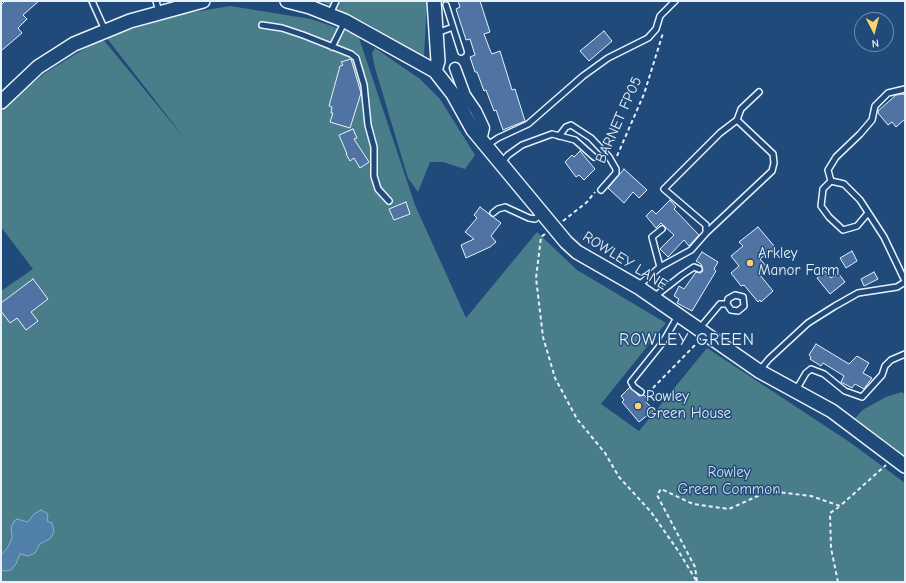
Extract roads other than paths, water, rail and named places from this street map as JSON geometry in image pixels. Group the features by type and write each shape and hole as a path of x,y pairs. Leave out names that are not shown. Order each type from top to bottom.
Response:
{"street":[{"path":"1,102 26,76 46,61 74,44 158,7 203,1"},
{"path":"287,1 330,14 435,70 438,61 436,34 440,3"},
{"path":"455,68 465,95 476,111 484,128 483,143"},
{"name":"ROWLEY LANE","path":"435,70 453,94 483,143 502,162 542,213 577,252 638,287 759,371 832,411 905,466"}],"lane":[{"path":"92,1 105,30"},
{"path":"330,14 336,1"},
{"path":"483,143 498,138 528,124 583,76 608,58 648,38 656,29 660,16 675,1"},
{"path":"440,3 453,27 461,52"},
{"path":"332,47 345,21"},
{"path":"262,25 282,28 351,54 356,58 364,85 368,125 374,147 374,176 378,189 389,201"},
{"path":"436,34 453,27"},
{"path":"831,181 828,170 836,158 872,120 875,106 888,93 905,89"},
{"path":"706,233 706,225 664,189 720,133 737,120 742,110 759,92"},
{"path":"638,287 660,267 691,250 706,233 772,171 773,154 737,120"},
{"path":"559,136 566,127 571,125 591,138 613,164 616,173 599,190"},
{"path":"502,162 508,155 522,145 552,134 575,140 594,157"},
{"path":"831,181 823,189 821,206 829,217 843,230 857,226 868,213"},
{"path":"759,371 769,359 808,323 835,306 858,293 897,286 905,282 884,237 860,200 844,184 831,181"},
{"path":"493,213 498,209 505,207 535,219 542,213"},
{"path":"660,267 652,237 662,228"},
{"path":"653,298 694,267 699,269"},
{"path":"701,331 720,304 727,304"},
{"path":"641,392 634,387 631,382 663,342 679,316"},
{"path":"796,390 806,373 811,369 824,374 845,391 862,397 882,375 885,366 891,360 905,354"}],"water":[{"path":"41,510 48,514 47,521 52,523 54,531 51,538 40,544 35,553 28,556 20,554 16,564 11,570 1,570 1,555 8,547 12,538 11,527 14,521 17,519 28,522 34,514"}],"place":[{"name":"Arkley Manor Farm","path":"750,263"},
{"name":"Rowley Green House","path":"638,406"}],"district":[{"name":"ROWLEY GREEN","path":"687,340"}],"park label":[{"name":"Rowley Green Common","path":"729,482"}]}
